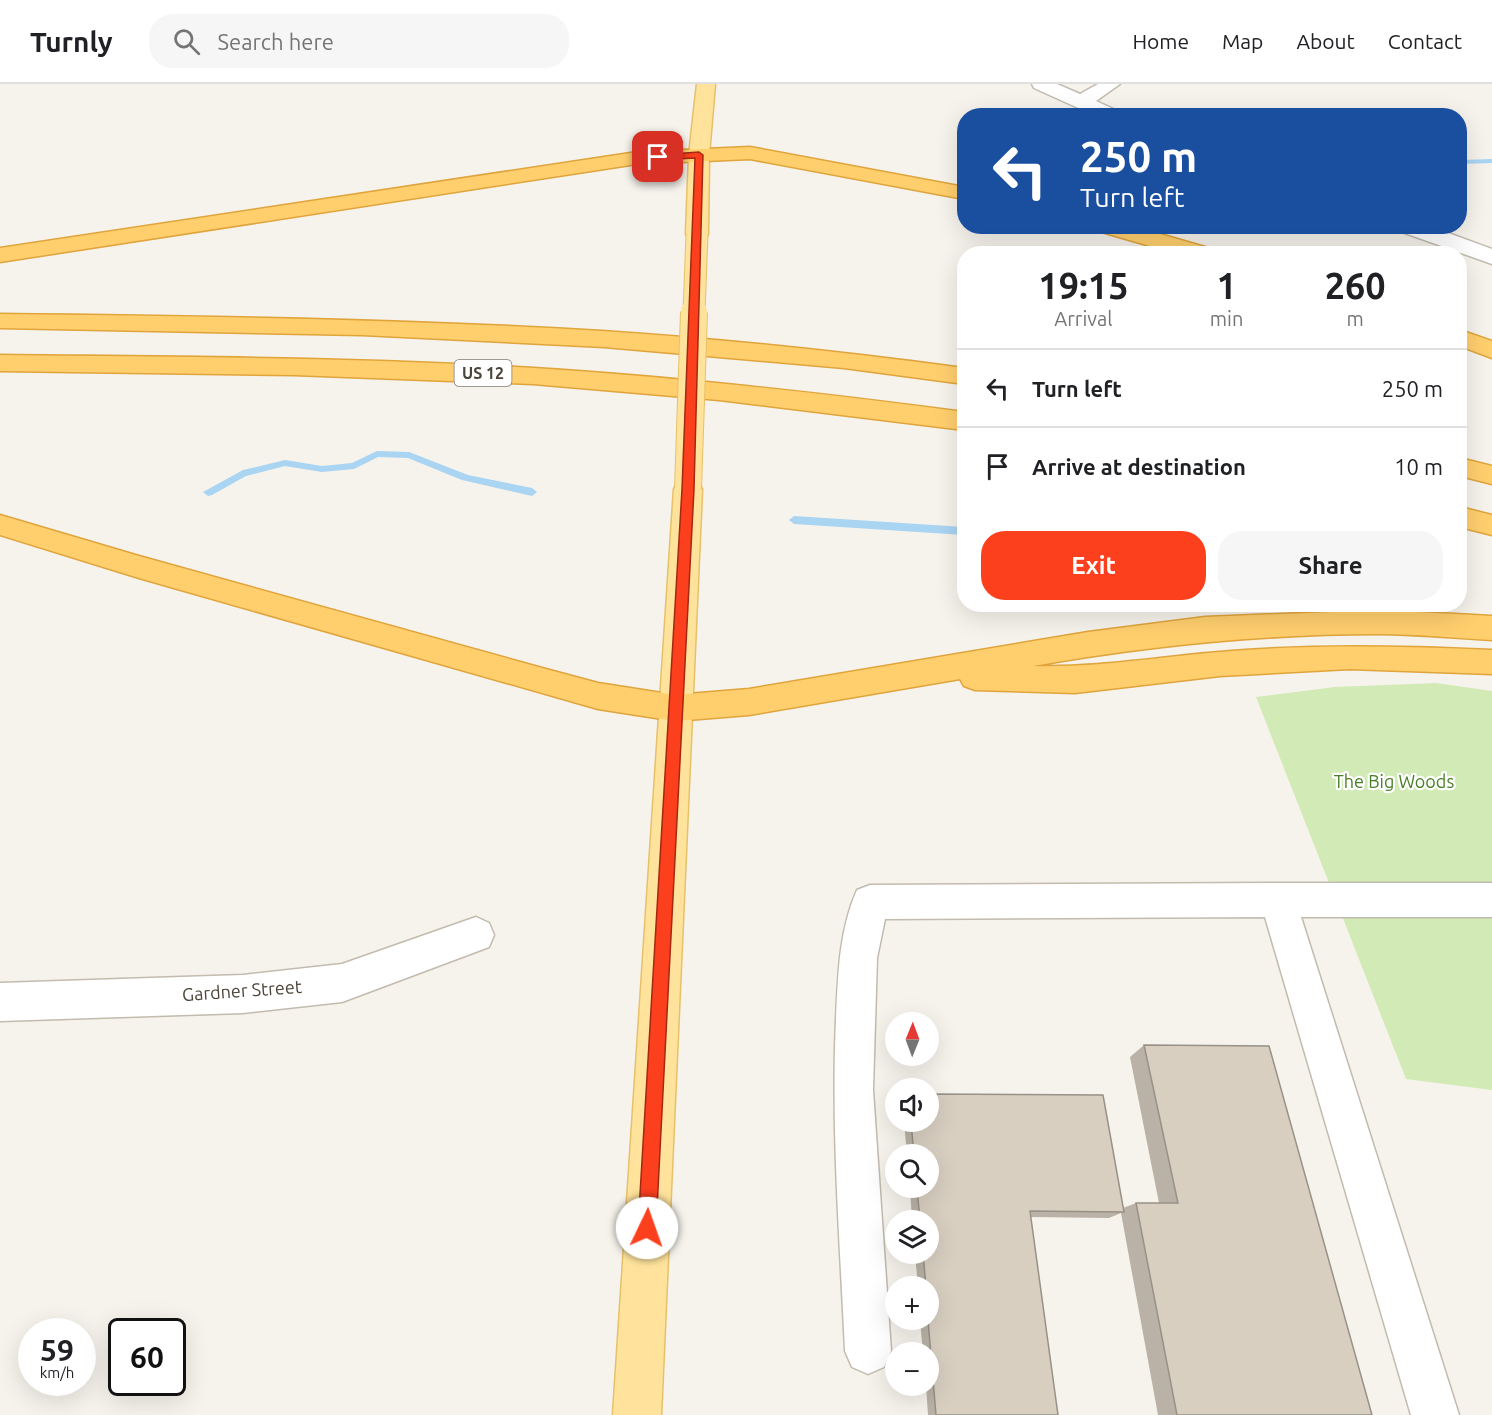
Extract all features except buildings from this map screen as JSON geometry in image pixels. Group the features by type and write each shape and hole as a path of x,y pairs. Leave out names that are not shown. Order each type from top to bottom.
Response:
{"highway":[{"path":"0,255 637,158 750,153 957,192"},
{"path":"1134,234 1176,246"},
{"path":"0,321 409,328 594,337 793,354 957,375"},
{"path":"1467,341 1492,350"},
{"name":"US 12","path":"0,363 356,368 562,378 766,395 957,420"},
{"path":"1467,469 1492,475"},
{"path":"1467,519 1492,525"},
{"path":"0,525 139,567 542,681 598,696 675,708 760,700 1144,636 1240,626 1380,622 1492,628"},
{"path":"910,674 1075,680 1280,660 1404,657 1492,662"}],"main road":[{"path":"637,1415 688,489 699,155 706,84"}],"street":[{"path":"1041,84 1095,108"},
{"path":"1081,102 1111,84"},
{"path":"1429,234 1462,246"},
{"path":"1467,248 1492,257"},
{"path":"1278,900 1435,1415"},
{"path":"868,1351 852,1090 858,958 870,902 1492,900"},
{"name":"Gardner Street","path":"0,1002 243,994 342,983 476,935"}],"green space":[{"name":"The Big Woods","path":"1436,683 1492,691 1492,1090 1406,1079 1256,697 1335,687"}],"waterway":[{"path":"1467,162 1492,161"},
{"path":"208,492 243,473 285,463 322,469 354,466 377,454 409,455 466,478 532,492"},
{"path":"794,520 957,531"}],"route":[{"path":"647,1228 688,489 699,155 658,157"}]}
